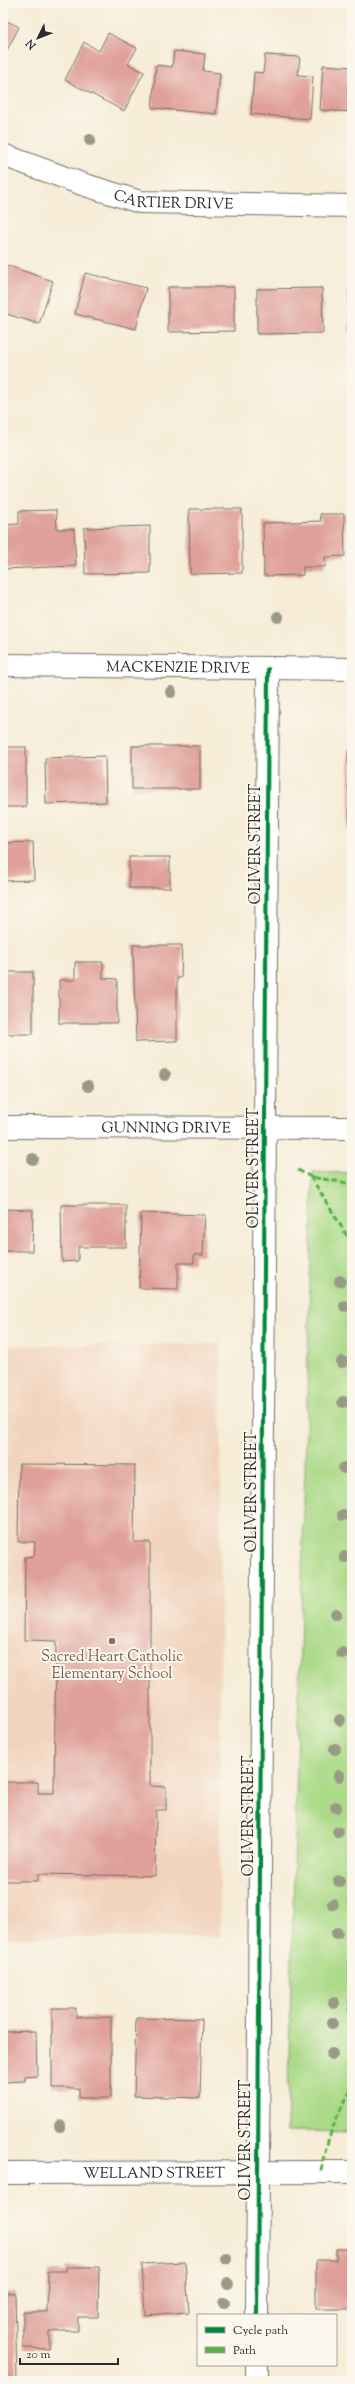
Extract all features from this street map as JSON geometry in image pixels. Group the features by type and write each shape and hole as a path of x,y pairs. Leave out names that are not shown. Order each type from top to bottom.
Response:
{"street":[{"name":"CARTIER DRIVE","path":"3,155 82,184 140,202 352,206"},
{"name":"MACKENZIE DRIVE","path":"3,664 268,669 352,669"},
{"name":"OLIVER STREET","path":"257,2314 268,669"},
{"name":"GUNNING DRIVE","path":"3,1127 352,1128"},
{"name":"WELLAND STREET","path":"3,2173 257,2170 352,2172"},
{"path":"257,2366 257,2381"}],"shaded area":[{"name":"Sacred Heart Catholic Elementary School","path":"221,1344 220,1937 3,1938 3,1346"}],"green space":[{"path":"313,1172 352,1173 352,2132 287,2131"}],"building":[{"path":"3,19 19,27 3,58"},
{"path":"108,33 137,48 128,64 144,72 124,111 65,80 84,42 99,51"},
{"path":"174,51 205,54 203,71 220,73 216,114 152,108 156,65 172,67"},
{"path":"265,55 300,57 298,75 313,76 310,119 251,114 254,72 263,73"},
{"path":"323,65 352,67 352,112 320,110"},
{"path":"3,264 53,281 39,324 3,313"},
{"path":"85,273 146,288 136,329 75,314"},
{"path":"168,287 234,287 234,331 168,332"},
{"path":"322,288 323,333 257,334 257,289"},
{"path":"349,289 352,289 352,332 349,332"},
{"path":"189,509 242,509 242,573 190,574"},
{"path":"56,510 57,529 74,529 76,566 3,569 3,525 19,524 19,511"},
{"path":"320,514 344,514 345,556 325,557 325,567 303,567 303,575 264,576 263,523 321,521"},
{"path":"150,526 150,573 85,574 84,528"},
{"path":"132,746 200,746 200,789 132,789"},
{"path":"3,747 26,747 26,807 3,807"},
{"path":"348,751 352,751 352,836 350,836"},
{"path":"105,756 106,802 46,804 45,758"},
{"path":"33,842 34,880 3,881 3,843"},
{"path":"129,857 170,857 170,888 129,888"},
{"path":"133,945 182,945 181,978 177,978 177,1041 136,1042"},
{"path":"75,962 103,962 103,978 117,979 117,1023 59,1023 59,980 75,980"},
{"path":"3,972 33,972 33,1034 3,1034"},
{"path":"61,1205 126,1205 126,1247 78,1247 78,1261 62,1262"},
{"path":"3,1209 33,1210 32,1251 3,1251"},
{"path":"141,1213 205,1215 203,1255 194,1255 194,1263 178,1263 178,1289 139,1288"},
{"path":"19,1464 135,1465 134,1542 150,1542 150,1786 166,1787 166,1810 156,1810 155,1876 38,1874 38,1881 3,1881 3,1782 38,1782 38,1793 54,1793 56,1641 24,1640 25,1557 34,1556 35,1542 18,1542"},
{"path":"52,2008 76,2008 76,2017 111,2017 111,2098 79,2098 79,2088 52,2088"},
{"path":"136,2018 202,2019 200,2098 134,2096"},
{"path":"36,2031 37,2076 25,2077 25,2081 3,2082 3,2032"},
{"path":"336,2249 352,2249 352,2309 316,2309 316,2260 336,2260"},
{"path":"185,2262 189,2312 145,2315 142,2264"},
{"path":"66,2267 99,2267 98,2317 78,2317 78,2331 49,2331 49,2349 23,2348 23,2312 47,2312 48,2271 66,2271"},
{"path":"3,2293 15,2293 17,2381 3,2381"}],"marked path":[{"path":"298,1170 311,1177 352,1184"},
{"path":"311,1177 352,1244"},
{"path":"352,1692 349,2056 352,2072"},
{"path":"321,2171 332,2128 352,2088"}],"cycle path":[{"path":"257,2314 268,669"}],"place":[{"name":"Sacred Heart Catholic Elementary School","path":"112,1641"}]}
